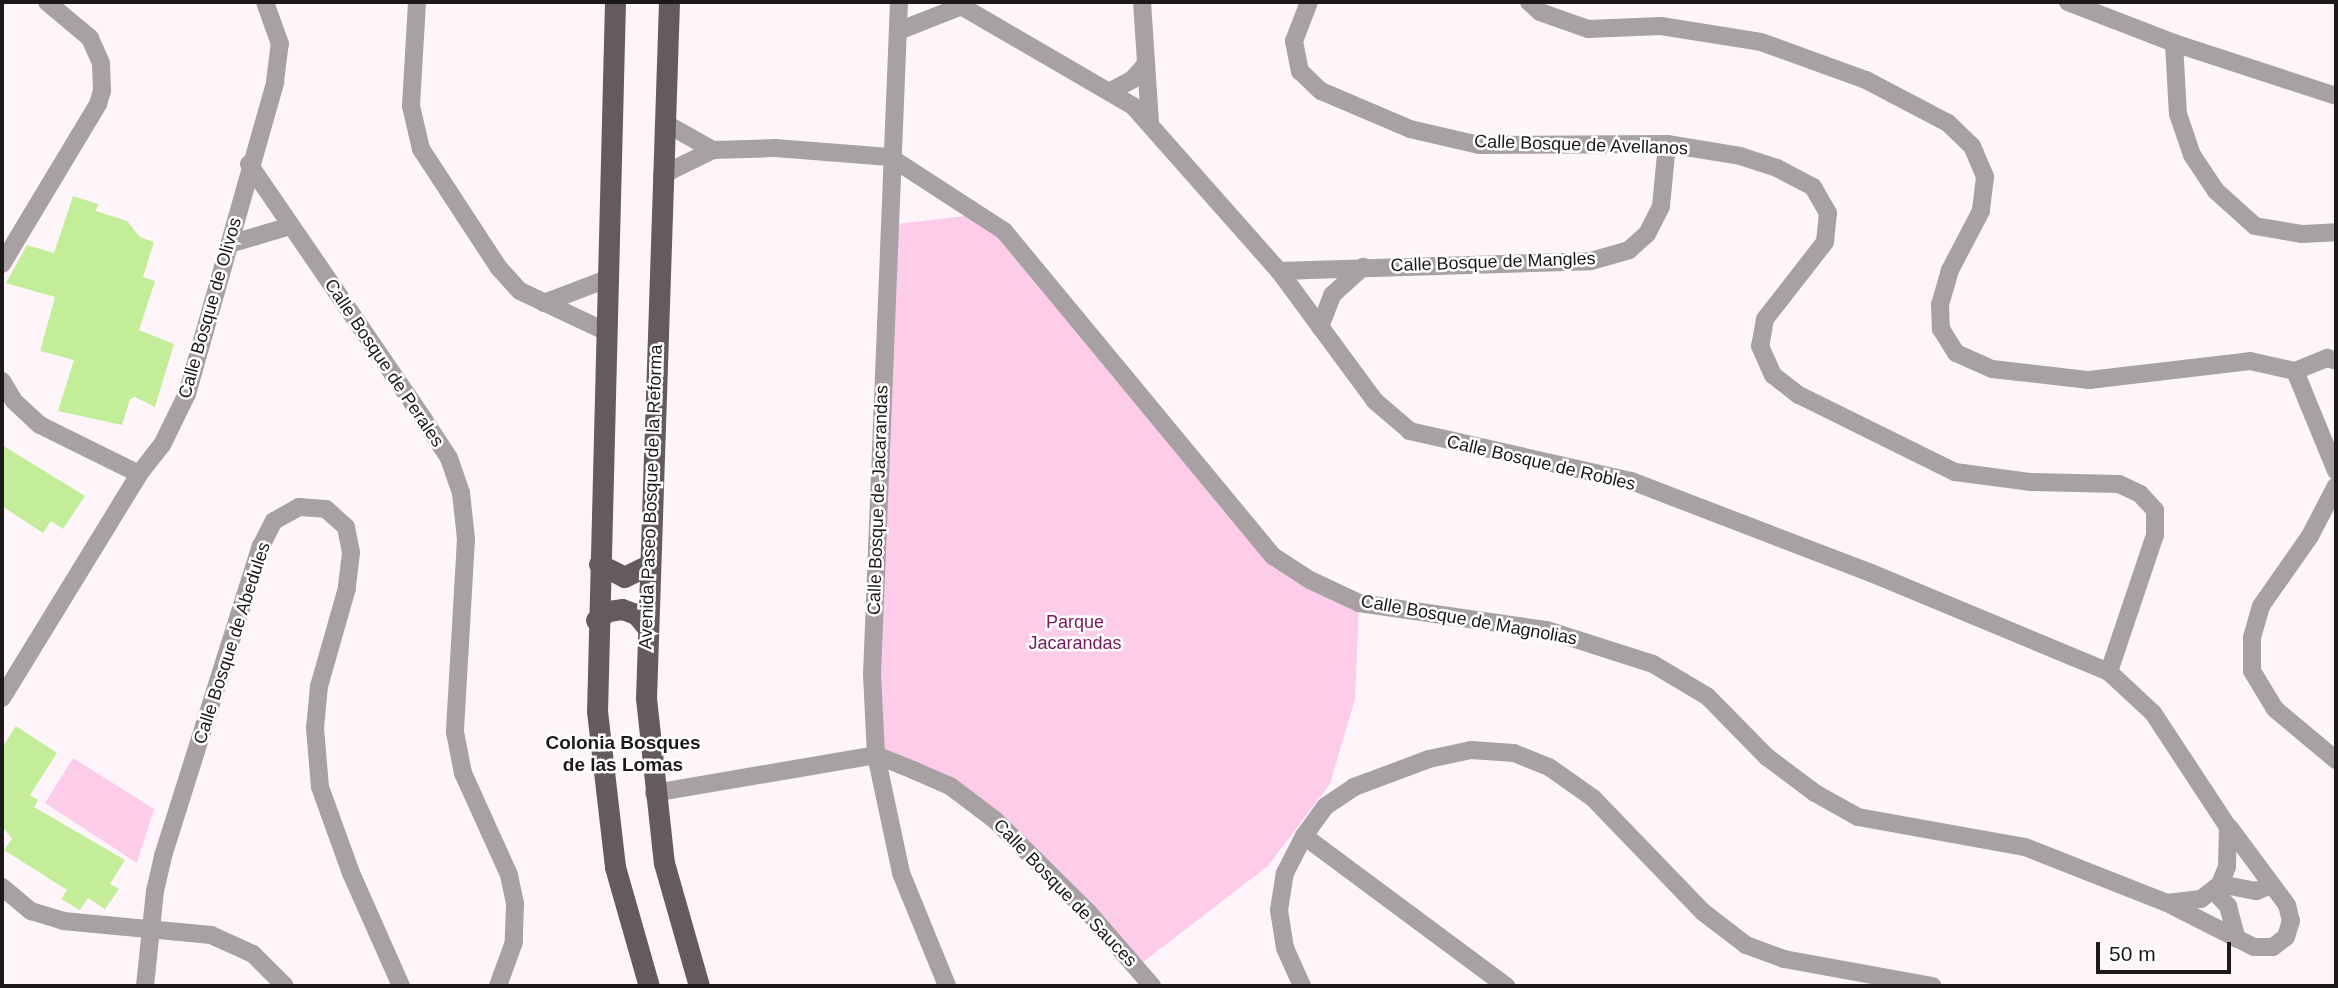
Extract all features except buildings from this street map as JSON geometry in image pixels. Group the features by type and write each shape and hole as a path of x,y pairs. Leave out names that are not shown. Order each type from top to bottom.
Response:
{"main road":[{"path":"615,2 596,620 599,745 615,867 649,986"},
{"name":"Avenida Paseo Bosque de la Reforma","path":"669,2 646,626 653,793 664,863 699,986"},
{"path":"599,564 624,576 649,565"},
{"path":"596,620 608,611 622,609 636,614 646,626"}],"street":[{"path":"2,264 98,104 102,90 101,63 90,38 47,2"},
{"name":"Calle Bosque de Olivos","path":"2,698 139,474 162,445 187,394 230,244 249,164 275,82 280,44 265,2"},
{"path":"417,2 411,106 421,149 499,268 520,291 605,331"},
{"name":"Calle Bosque de Jacarandas","path":"900,2 890,157 872,674 876,755 901,873 947,986"},
{"path":"1142,2 1150,124"},
{"name":"Calle Bosque de Avellanos","path":"1308,2 1294,41 1300,71 1321,90 1410,129 1479,145 1667,144 1740,156 1777,168 1813,187 1828,213 1825,242 1765,319 1760,346 1773,375 1798,395 1955,472 2031,482 2119,484 2140,494 2155,510 2155,535 2109,672"},
{"path":"1529,2 1541,12 1588,29 1661,26 1761,42 1866,80 1948,123 1972,146 1985,177 1981,211 1950,270 1940,304 1941,329 1956,353 1992,369 2089,380 2250,361 2295,371 2327,358 2336,360"},
{"path":"2068,2 2174,43 2336,96"},
{"name":"Calle Bosque de Robles","path":"898,31 958,4 1133,106 1279,271 1375,401 1410,431 1631,481 1871,573 2109,672 2153,713 2228,827 2287,905 2291,921 2286,937 2273,947 2255,947 2167,904"},
{"path":"2174,43 2178,114 2192,155 2216,191 2255,226 2302,233 2336,232"},
{"path":"1109,92 1132,80 1146,64"},
{"name":"Calle Bosque de Magnolias","path":"664,123 713,149"},
{"name":"Calle Bosque de Mangles","path":"1279,271 1591,261 1629,250 1647,234 1661,206 1667,144"},
{"name":"Calle Bosque de Magnolias","path":"662,175 713,149 775,148 890,157 1004,231 1273,556 1310,580 1359,603 1547,631 1653,663 1707,696 1767,757 1815,793 1858,817 2025,847 2167,904"},
{"name":"Calle Bosque de Perales","path":"249,164 425,420 449,458 461,493 466,539 455,732 463,773 509,875 515,904 514,942 498,986"},
{"path":"230,244 290,226"},
{"path":"1320,327 1332,295 1363,267"},
{"path":"544,303 607,279"},
{"path":"2295,371 2336,471"},
{"path":"2,381 14,401 40,425 139,474"},
{"path":"2336,486 2310,536 2261,606 2252,638 2252,671 2275,709 2336,760"},
{"name":"Calle Bosque de Abedules","path":"145,986 163,856 261,546 274,521 299,507 326,509 346,527 351,553 347,589 319,686 315,728 320,788 351,873 401,986"},
{"path":"1302,986 1285,948 1279,910 1285,873 1304,835 1326,806 1354,787 1429,759 1471,750 1514,753 1549,767 1593,797 1703,912 1746,945 1784,959 1933,986"},
{"path":"653,793 876,755"},
{"name":"Calle Bosque de Sauces","path":"876,755 950,786 995,821 1088,912 1152,986"},
{"path":"2217,888 2228,867 2228,827"},
{"path":"1304,835 1506,986"},
{"path":"2167,904 2185,903 2217,888 2256,891 2272,886"},
{"path":"2,887 31,911 62,921 211,935 253,954 285,986"},
{"path":"2217,888 2228,906 2237,939"}],"green space":[{"name":"Parque Jacarandas","path":"981,214 1273,556 1359,603 1355,699 1330,784 1268,866 1138,966 989,816 876,755 888,225"},
{"path":"73,758 154,809 137,863 45,803"}],"district":[{"name":"Colonia Bosques de las Lomas","path":"623,754"}]}
